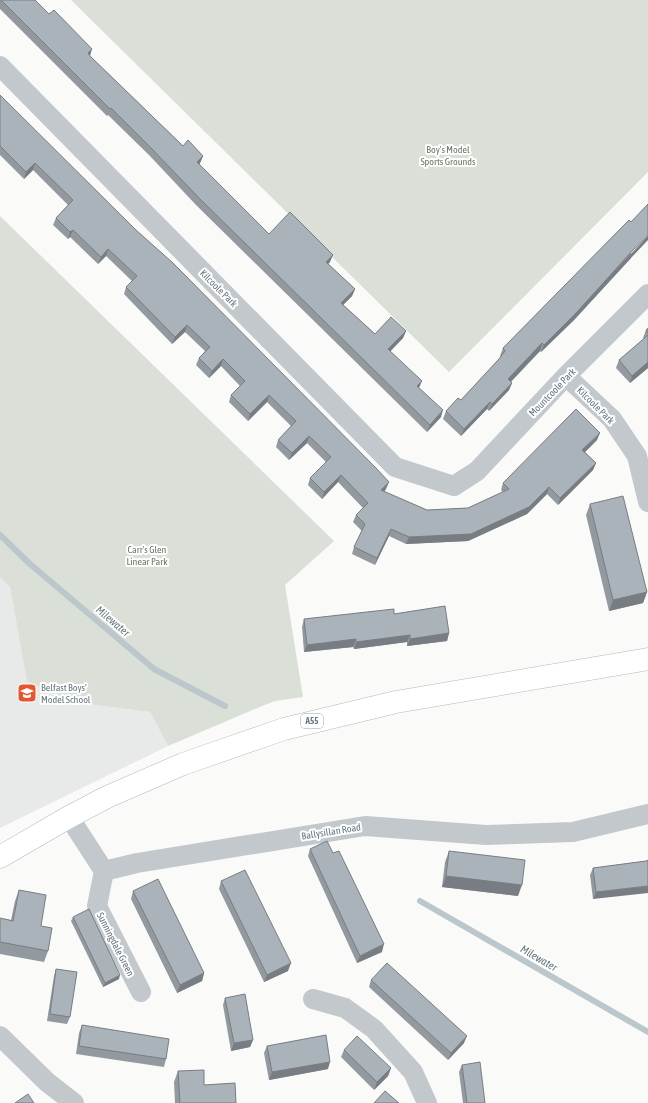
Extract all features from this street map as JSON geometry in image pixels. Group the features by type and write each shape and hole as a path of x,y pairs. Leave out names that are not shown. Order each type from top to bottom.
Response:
{"highway":[{"name":"A55","path":"0,857 69,817 183,764 284,729 396,702 648,659"}],"street":[{"name":"Kilcoole Park","path":"0,66 395,467 454,486"},
{"name":"Mountcoole Park","path":"454,486 477,471 566,376 648,294"},
{"name":"Kilcoole Park","path":"566,376 612,419 637,456 648,502"},
{"name":"Ballysillan Road","path":"104,871 145,862 365,826 486,835 573,832 648,814"},
{"path":"69,817 104,871"},
{"name":"Sunningdale Green","path":"104,871 97,906 141,992"},
{"path":"313,999 345,1008 374,1029 413,1072 427,1103"},
{"path":"0,1036 48,1082 74,1103"}],"shaded area":[{"name":"Belfast Boys' Model School","path":"0,577 10,587 27,682 80,703 150,712 168,746 0,828"}],"green space":[{"name":"Boy's Model Sports Grounds","path":"71,0 648,0 648,172 449,372"},
{"name":"Carr's Glen Linear Park","path":"0,216 334,541 285,585 303,697 275,701 168,746 150,712 80,703 27,682 10,587 0,577"}],"building":[{"path":"1,0 35,0 49,14 54,10 92,49 88,53 90,56 183,146 188,140 203,156 197,162 269,234 290,212 333,255 326,262 355,289 341,303 375,334 391,317 406,331 388,349 422,381 417,386 443,410 430,425 200,199 111,108 110,109"},
{"path":"0,95 136,230 173,263 376,468 389,482 381,490 427,510 468,508 509,489 503,483 576,409 600,433 582,450 596,463 560,498 549,487 529,507 471,534 409,537 391,529 377,558 354,547 365,524 356,515 368,503 341,475 324,492 310,478 331,457 309,436 292,453 278,440 296,421 269,395 250,414 231,395 245,381 223,359 212,371 199,358 210,347 187,325 175,337 126,287 137,276 108,249 101,257 73,230 70,232 56,218 73,200 35,163 26,172 0,146"},
{"path":"648,204 648,236 633,250 577,312 544,345 542,343 508,379 512,383 492,404 490,402 464,429 446,411 458,398 461,400 499,359 505,351 503,348 629,220 631,222"},
{"path":"648,335 648,362 632,376 619,360"},
{"path":"623,496 647,592 613,600 590,504"},
{"path":"445,606 449,633 410,639 410,635 356,642 356,639 307,645 304,619 394,609 394,614"},
{"path":"327,841 333,853 339,851 384,944 360,956 310,849"},
{"path":"449,851 525,860 522,885 446,876"},
{"path":"648,860 648,886 596,892 593,868"},
{"path":"245,870 291,963 267,975 221,881"},
{"path":"158,879 204,973 180,985 133,891"},
{"path":"19,890 46,895 41,926 52,928 48,951 0,942 0,918 13,921"},
{"path":"89,909 120,975 105,983 73,917"},
{"path":"387,963 467,1036 451,1053 371,980"},
{"path":"56,969 77,972 70,1017 50,1014"},
{"path":"245,994 253,1040 234,1043 225,998"},
{"path":"82,1025 169,1039 166,1059 79,1046"},
{"path":"326,1035 330,1062 272,1072 267,1046"},
{"path":"357,1036 391,1068 377,1082 344,1050"},
{"path":"480,1062 485,1103 467,1103 462,1065"},
{"path":"204,1070 204,1085 235,1083 236,1103 180,1103 178,1071"},
{"path":"385,1091 399,1103 374,1103"},
{"path":"28,1094 34,1103 15,1103"}],"waterway":[{"name":"Milewater","path":"0,535 30,564 154,669 225,706"},
{"name":"Milewater","path":"420,901 648,1032"}],"place":[{"name":"Belfast Boys' Model School","path":"27,693"}]}
